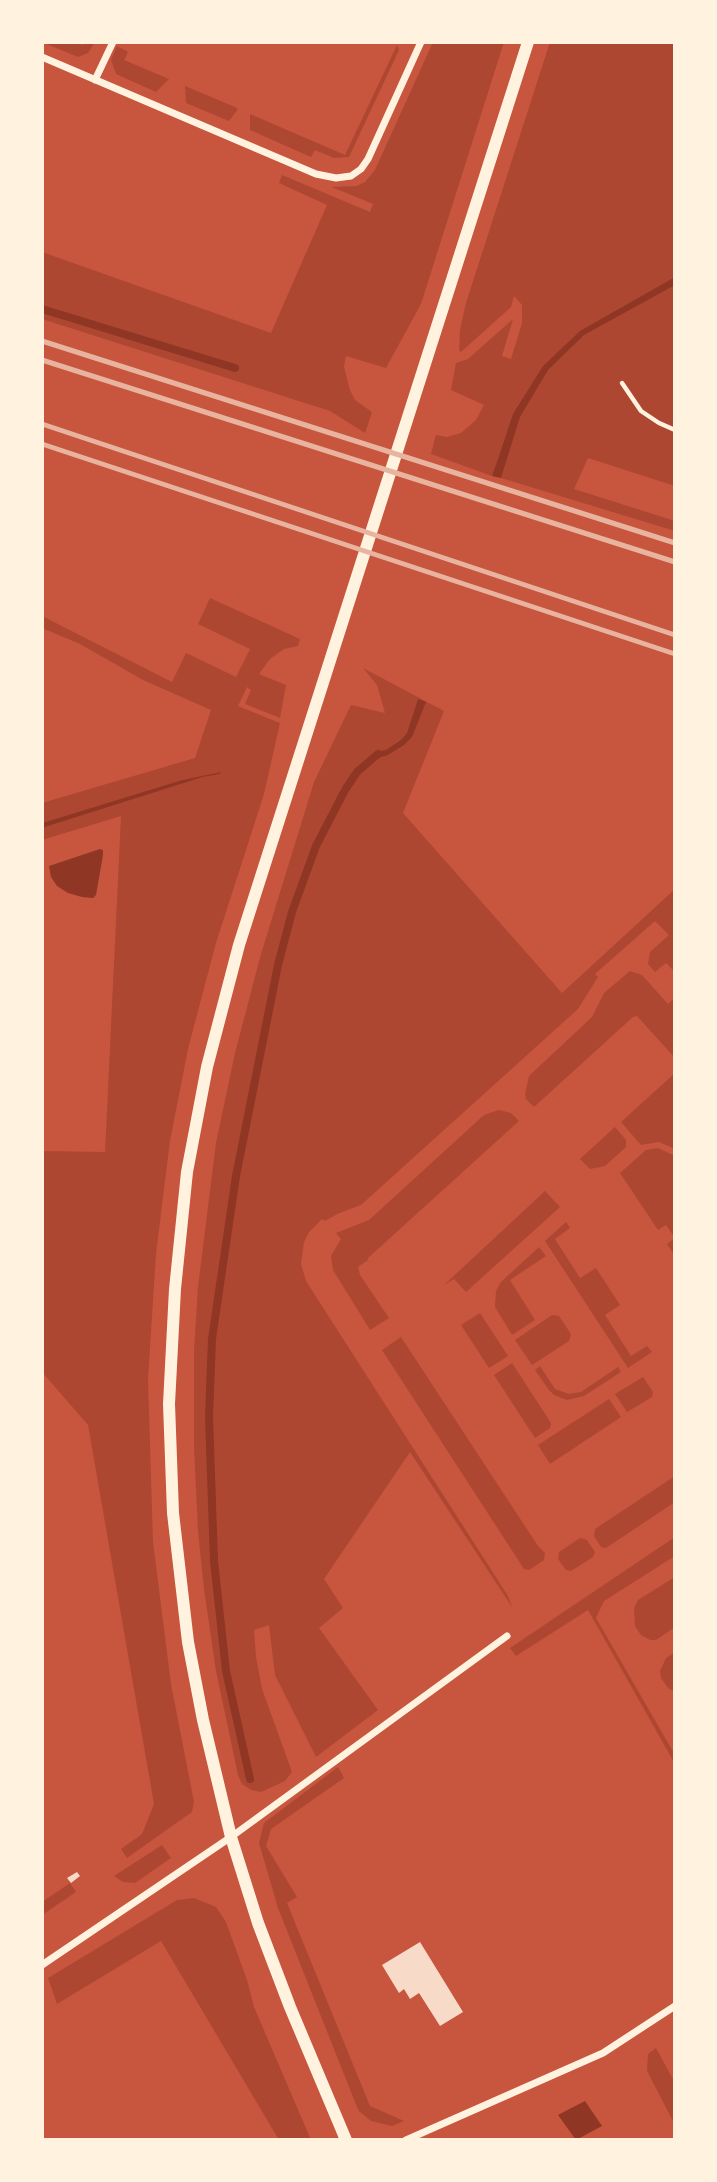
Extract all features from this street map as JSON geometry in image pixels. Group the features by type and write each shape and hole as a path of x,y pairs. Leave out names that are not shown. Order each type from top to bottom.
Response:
{"street":[{"path":"95,80 113,42"},
{"path":"42,57 316,174 336,178 351,176 361,169 368,159 421,42"},
{"path":"346,2140 258,1923 230,1837 203,1720 188,1642 175,1527 169,1404 175,1289 187,1172 207,1067 239,945 528,42"},
{"path":"42,1965 230,1837 507,1636"},
{"path":"406,2140 603,2053 675,2006"}],"path":[{"path":"622,383 641,411 675,430"}],"shaded area":[{"path":"42,42 77,42 83,45 85,42 95,42 88,53 78,57"},
{"path":"433,42 504,42 421,304 386,368 346,356 344,367 350,390 355,400 372,412 365,433 330,411 42,319 42,252 271,333 327,205 279,183 282,175 370,212 373,204 332,187 357,186 365,182 375,170"},
{"path":"550,42 675,42 675,486 588,458 574,489 675,521 675,531 501,478 514,433 507,431 492,476 431,454 436,435 447,437 461,433 476,420 484,405 451,390 456,363 468,359 513,319 502,356 511,359 522,323 522,305 514,296 511,307 461,352 459,350 466,303"},
{"path":"397,45 399,50 349,157 334,158 315,150 311,157 250,130 250,114 345,155"},
{"path":"117,46 128,52 124,60 169,79 156,92 116,74 111,60"},
{"path":"185,86 238,109 229,121 186,103"},
{"path":"675,277 675,285 584,335 548,370 520,417 501,478 492,476 513,414 543,366 580,331"},
{"path":"210,598 300,639 298,646 284,649 270,659 259,674 286,685 280,718 245,704 251,690 247,687 238,706 280,723 264,794 216,943 188,1049 170,1141 156,1254 148,1379 153,1542 171,1684 194,1802 192,1812 127,1858 121,1849 142,1834 154,1804 88,1425 42,1372 42,1151 105,1152 121,816 42,840 42,828 221,772 182,780 42,823 42,803 195,758 211,710 143,680 80,644 42,628 42,616 172,682 186,653 236,677 250,649 198,624"},
{"path":"363,668 444,711 403,813 562,993 675,889 675,972 666,963 655,972 648,964 650,952 669,935 655,921 595,974 598,977 578,1009 361,1205 325,1221 322,1219 309,1232 304,1242 301,1264 306,1281 508,1596 512,1607 410,1452 324,1579 343,1608 319,1628 378,1710 316,1757 275,1675 269,1625 254,1630 262,1689 292,1772 285,1781 261,1792 242,1784 238,1775 216,1671 204,1589 194,1447 194,1350 198,1287 216,1143 235,1053 261,954 314,782 351,705 385,713 377,685"},
{"path":"418,699 426,702 412,737 386,756 373,758 375,752 386,750 407,733"},
{"path":"221,772 42,828 42,823 182,780"},
{"path":"103,850 103,855 96,895 93,898 68,893 57,886 51,877 49,866"},
{"path":"630,971 642,975 668,1004 675,997 675,1058 637,1016 633,1017 534,1107 525,1094 529,1076 592,1017 604,993"},
{"path":"675,1073 675,1149 659,1142 641,1145 621,1122"},
{"path":"499,1110 511,1113 519,1121 358,1267 360,1275 389,1318 370,1330 333,1270 331,1256 341,1239 336,1233 369,1220 484,1115"},
{"path":"615,1127 626,1140 626,1147 605,1166 590,1169 580,1159"},
{"path":"658,1148 675,1156 675,1238 666,1225 658,1230 620,1173 646,1150"},
{"path":"545,1191 560,1207 466,1292 454,1279 444,1285"},
{"path":"566,1222 570,1228 555,1239 580,1278 596,1268 620,1305 605,1315 631,1356 647,1346 652,1352 628,1368 545,1241"},
{"path":"675,1238 675,1256 667,1244"},
{"path":"539,1247 546,1256 510,1280 535,1320 512,1335 495,1307 496,1291 501,1282"},
{"path":"480,1313 508,1356 489,1368 461,1325"},
{"path":"552,1315 559,1316 571,1334 569,1341 532,1365 515,1340"},
{"path":"401,1337 545,1553 544,1560 529,1570 524,1569 382,1350"},
{"path":"512,1363 551,1423 550,1428 535,1438 494,1375"},
{"path":"540,1366 555,1389 569,1394 581,1392 618,1367 621,1372 584,1396 567,1400 554,1395 548,1389 535,1370"},
{"path":"643,1377 653,1392 652,1397 627,1412 615,1394"},
{"path":"609,1399 621,1417 550,1464 538,1445"},
{"path":"675,1476 675,1502 606,1548 601,1547 594,1536 595,1529"},
{"path":"675,1537 675,1556 604,1601 596,1618 675,1755 675,1764 588,1610 516,1656 510,1648"},
{"path":"580,1538 587,1540 595,1552 593,1557 571,1571 566,1570 558,1559 559,1552"},
{"path":"675,1577 675,1627 656,1640 650,1640 641,1635 635,1626 634,1608 638,1600"},
{"path":"675,1652 674,1691 668,1688 661,1678 660,1671 666,1658"},
{"path":"338,1767 344,1778 271,1829 266,1846 297,1897 287,1903 370,2106 404,2121 392,2126 371,2121 359,2111 278,1908 259,1843 264,1823"},
{"path":"162,1845 171,1858 135,1883 123,1882 114,1876"},
{"path":"70,1883 76,1892 42,1915 42,1902"},
{"path":"194,1898 216,1907 226,1922 254,2007 311,2140 279,2140 161,1941 57,2004 48,1978 177,1900"},
{"path":"656,2048 675,2083 675,2125 647,2071 648,2054"},
{"path":"585,2101 602,2126 576,2140 558,2115"}],"building":[{"path":"77,1872 80,1876 71,1883 67,1878"},
{"path":"420,1942 463,2012 440,2026 419,1993 410,1999 404,1989 399,1993 382,1965"}],"waterway":[{"path":"42,309 235,368"},
{"path":"250,1779 226,1671 214,1561 209,1417 212,1339 236,1176 278,965 292,912 316,846 345,790 357,772 378,754"}],"railway":[{"path":"42,341 675,543"},
{"path":"42,360 675,562"},
{"path":"42,424 675,635"},
{"path":"42,444 675,654"}]}
